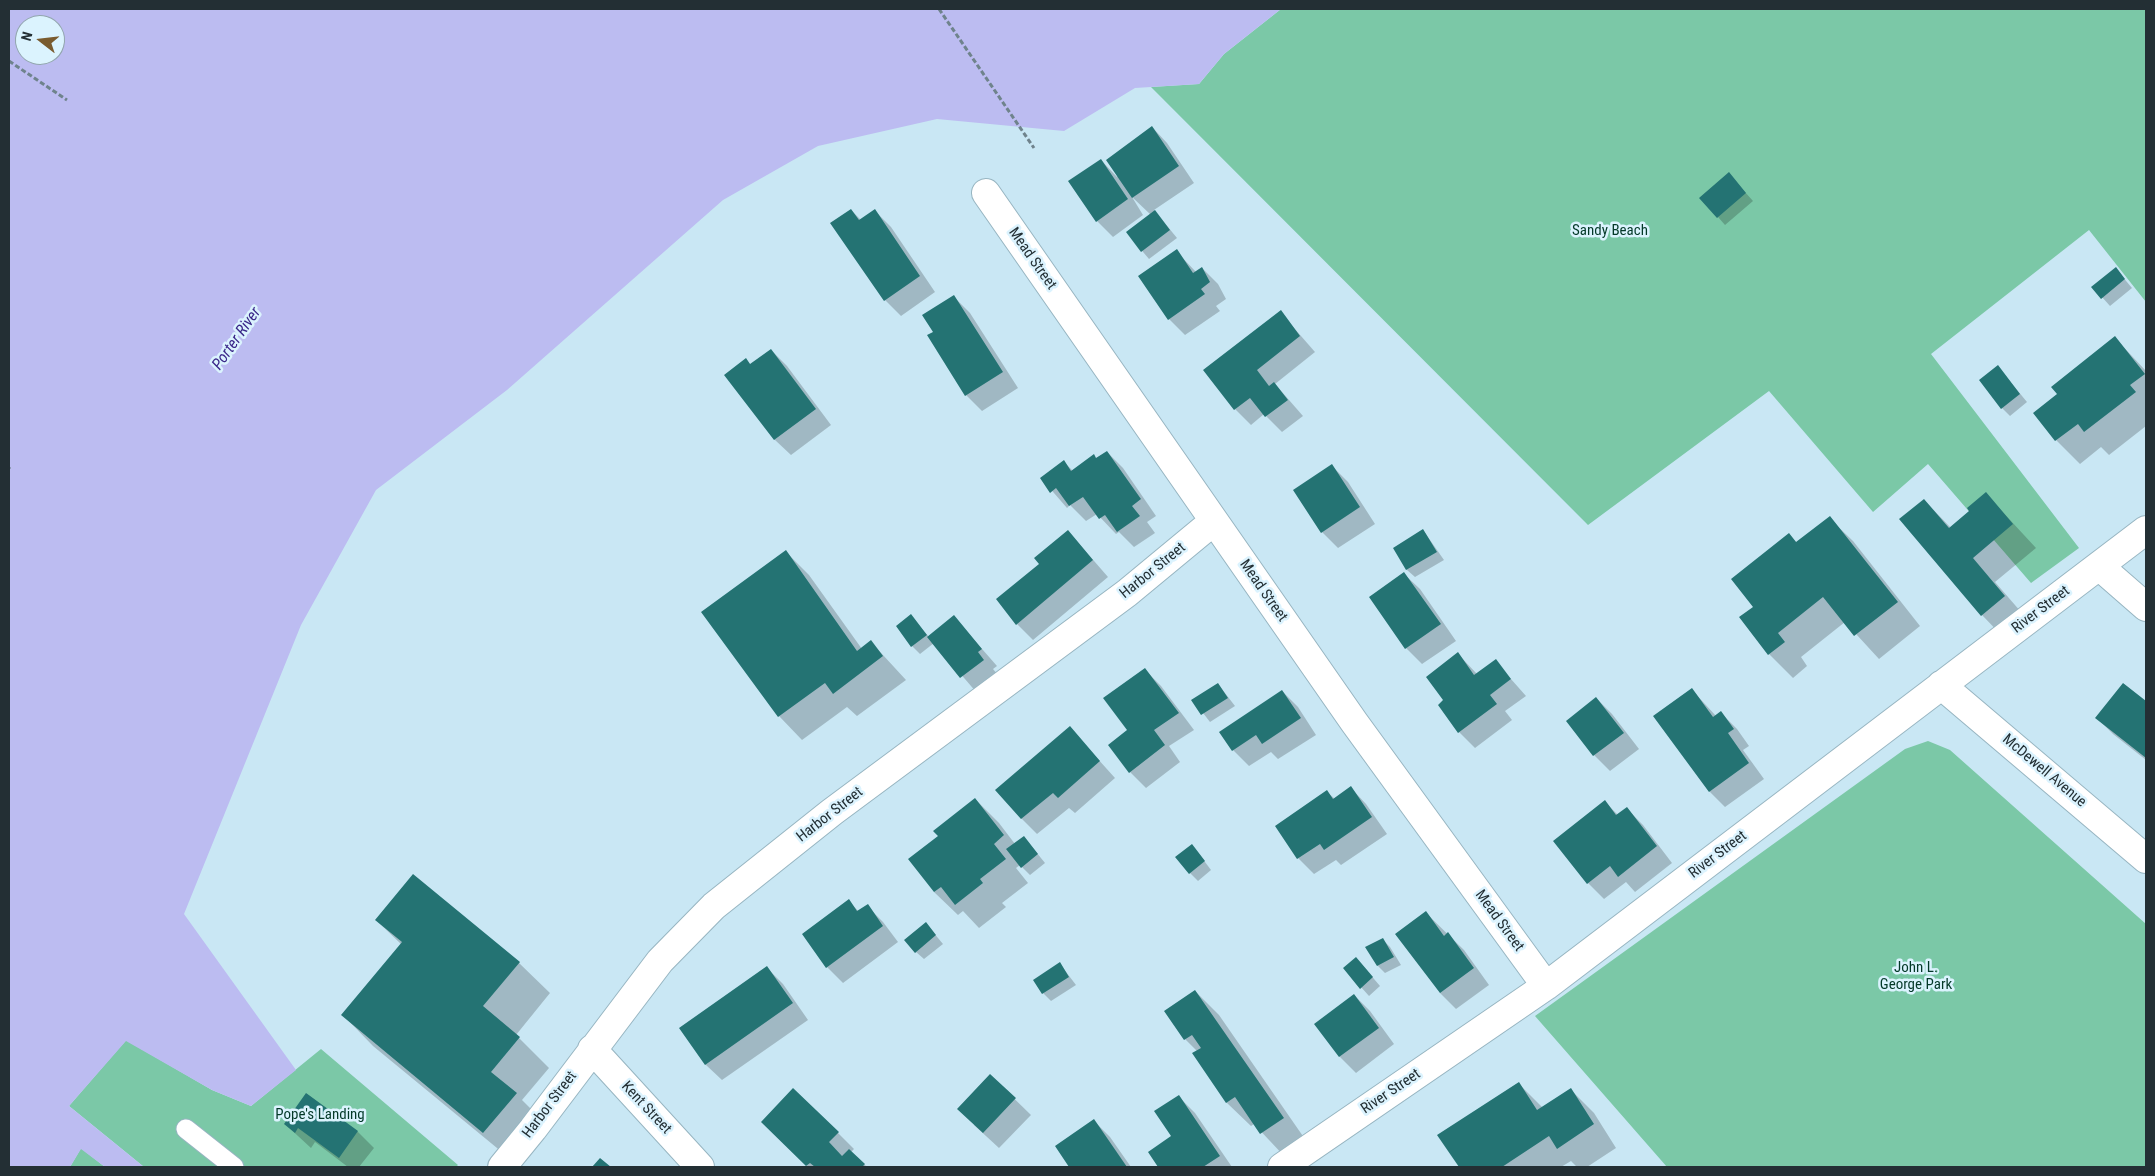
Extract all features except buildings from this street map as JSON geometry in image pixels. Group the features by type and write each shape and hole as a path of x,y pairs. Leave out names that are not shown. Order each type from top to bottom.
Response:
{"street":[{"name":"Mead Street","path":"986,193 1354,722 1546,986"},
{"name":"Harbor Street","path":"502,1167 534,1129 660,960 714,906 832,812 1127,592 1214,520"},
{"name":"River Street","path":"1282,1167 1546,986 2146,530"},
{"path":"2099,566 2146,608"},
{"name":"McDewell Avenue","path":"1941,685 2146,859"},
{"name":"Kent Street","path":"592,1049 700,1167"}],"lane":[{"path":"186,1129 234,1167"}],"path":[{"path":"939,9 1034,148"},
{"path":"9,61 67,100"}],"green space":[{"name":"Sandy Beach","path":"1281,9 2146,9 2146,302 2089,230 1931,354 2079,548 2031,583 1928,464 1873,512 1769,391 1588,525 1151,87 1199,84 1224,54"},
{"name":"John L. George Park","path":"1928,741 1950,750 2146,924 2146,1167 1667,1167 1535,1016 1905,749"},
{"name":"Pope's Landing","path":"126,1040 212,1090 251,1106 321,1049 458,1165 456,1167 144,1167 69,1106"},
{"path":"81,1148 105,1167 70,1167"}],"water":[{"name":"Porter River","path":"9,9 1281,9 1224,54 1199,84 1135,88 1064,131 937,119 818,146 723,200 507,390 376,490 301,625 184,914 296,1070 251,1106 212,1090 126,1041 69,1106 144,1167 105,1167 81,1149 70,1167 9,1167"}]}
